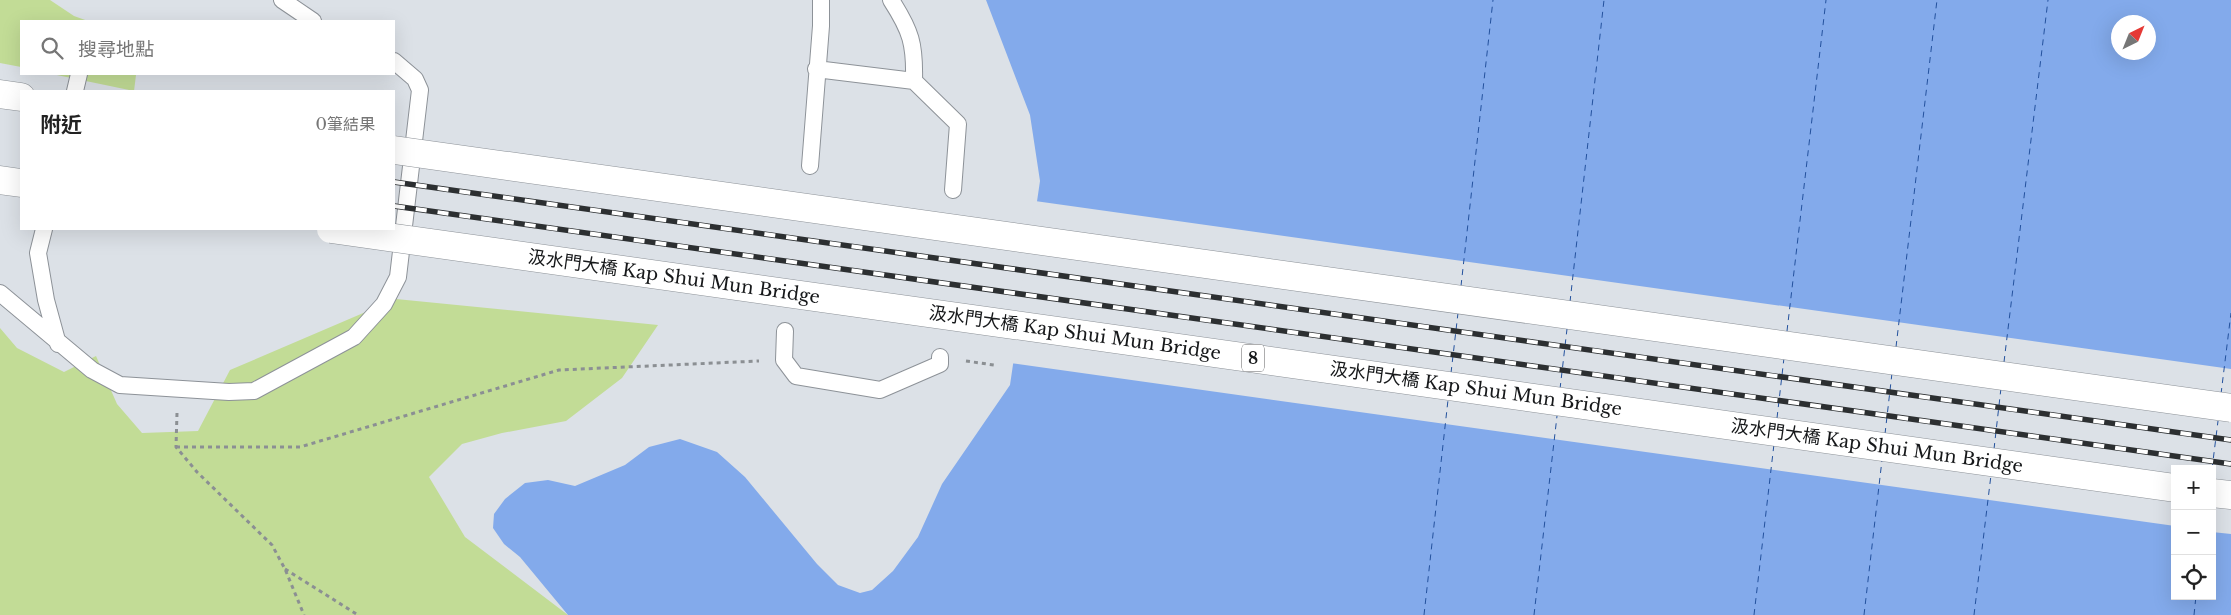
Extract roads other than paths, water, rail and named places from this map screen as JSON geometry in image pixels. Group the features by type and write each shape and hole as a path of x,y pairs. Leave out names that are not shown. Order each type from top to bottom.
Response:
{"highway":[{"path":"0,94 20,97"},
{"path":"395,150 2231,408"},
{"path":"0,180 20,183"},
{"name":"汲水門大橋 Kap Shui Mun Bridge","path":"338,230 2171,487"},
{"path":"2216,494 2231,496"}],"lane":[{"path":"282,0 312,20"},
{"path":"810,166 816,69 821,26 821,0"},
{"path":"890,0 906,24 915,52 914,81"},
{"path":"0,293 58,344 92,370 120,384 229,392 254,391 354,337 384,304 398,277 420,90 415,79 395,62"},
{"path":"816,69 914,81 958,124 952,190"},
{"path":"75,90 79,75"},
{"path":"44,230 38,254 46,300 58,344"},
{"path":"785,331 784,360 796,376 880,390 940,364 940,357"}],"water":[{"path":"986,0 2231,0 2231,615 568,615 520,557 504,544 493,528 494,514 505,499 525,483 548,480 575,486 625,465 649,447 680,439 717,452 745,477 817,564 838,585 860,593 872,590 893,571 918,537 942,484 1010,385 1040,181 1030,115"}],"railway":[{"path":"395,182 2231,440"},
{"path":"395,206 2231,464"}]}
